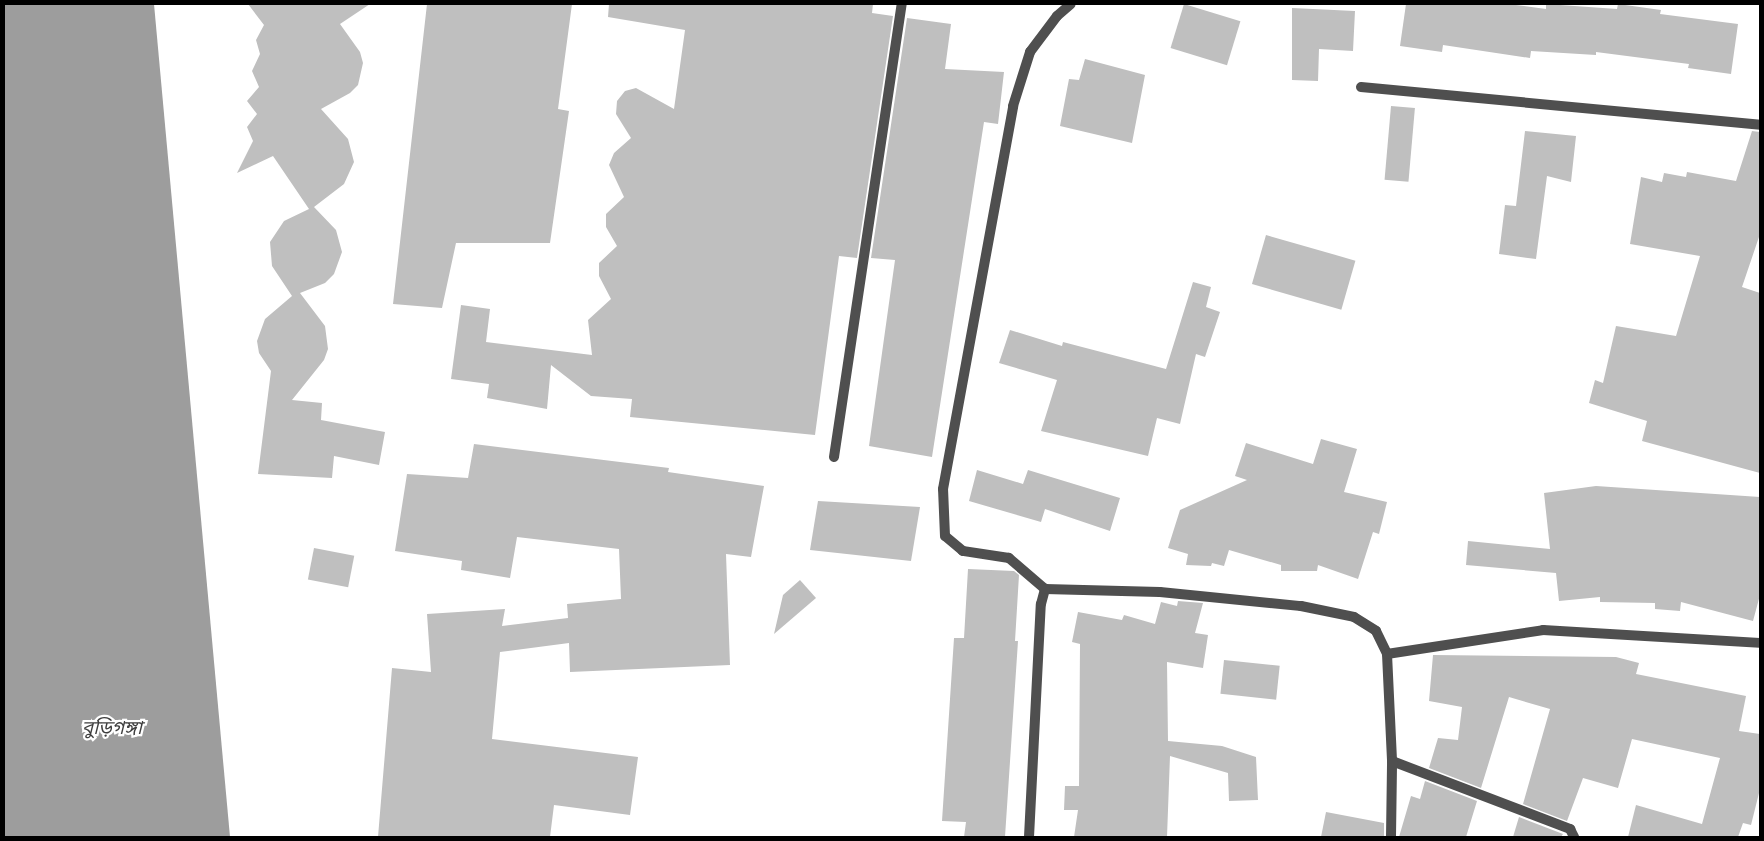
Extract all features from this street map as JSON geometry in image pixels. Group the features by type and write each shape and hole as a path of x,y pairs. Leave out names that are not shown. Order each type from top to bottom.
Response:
{"street":[{"path":"834,457 902,4"},
{"path":"1071,4 1057,16 1030,52 1013,106 943,489 945,536 963,551 1008,558 1045,589 1160,592 1301,606 1354,618 1376,631 1387,654 1392,761 1391,837"},
{"path":"1362,88 1760,125"},
{"path":"1029,837 1041,604 1045,589"},
{"path":"1387,654 1543,630 1760,643"},
{"path":"1392,761 1570,829 1574,837"}],"water":[{"name":"বুড়িগঙ্গা","path":"4,4 154,4 230,837 4,837"}],"building":[{"path":"248,4 370,4 340,24 360,52 363,63 358,85 350,93 321,109 348,139 354,162 344,184 314,207 336,230 342,252 334,274 325,283 300,293 325,326 328,349 324,360 292,400 322,403 321,420 385,432 379,465 334,456 332,478 258,474 271,371 259,353 257,341 265,319 292,296 272,266 270,242 284,221 309,209 273,156 237,173 253,141 247,127 257,114 247,101 259,87 252,71 260,54 256,40 264,25"},
{"path":"427,4 572,4 558,109 569,111 550,243 456,243 442,308 393,304"},
{"path":"609,4 873,4 872,13 893,16 857,258 839,256 815,435 630,417 632,399 591,396 551,365 547,409 487,398 489,384 451,379 461,305 490,309 486,342 592,355 588,320 611,299 599,276 599,263 617,246 606,227 606,214 624,197 609,165 614,153 631,138 616,114 617,101 625,91 636,88 674,109 685,30 608,17"},
{"path":"1184,4 1240,21 1227,65 1171,48"},
{"path":"1406,4 1508,4 1546,9 1546,4 1617,9 1618,4 1661,10 1660,14 1738,24 1731,74 1688,68 1689,64 1596,52 1596,55 1531,51 1530,58 1443,45 1442,52 1400,46"},
{"path":"1292,8 1355,11 1353,51 1319,49 1318,81 1292,80"},
{"path":"907,18 951,24 945,69 1004,72 998,124 984,122 932,457 869,446 895,260 871,258"},
{"path":"1085,59 1145,75 1132,143 1060,126 1069,79 1079,80"},
{"path":"1391,106 1415,108 1408,182 1385,180"},
{"path":"1525,131 1576,136 1571,182 1547,176 1536,259 1499,254 1505,205 1516,206"},
{"path":"1752,131 1760,132 1760,234 1742,287 1760,293 1760,473 1642,441 1647,421 1589,403 1595,380 1603,383 1616,326 1676,336 1700,256 1630,244 1641,177 1662,182 1664,173 1686,177 1687,172 1736,181"},
{"path":"1266,235 1355,261 1341,310 1252,284"},
{"path":"1193,282 1211,287 1206,307 1220,312 1205,357 1196,354 1180,424 1157,418 1148,456 1041,431 1057,380 999,363 1010,330 1062,346 1063,342 1166,369"},
{"path":"1321,439 1357,449 1344,492 1387,502 1379,534 1373,532 1358,579 1318,565 1317,571 1281,571 1281,565 1229,550 1224,566 1212,563 1211,566 1186,565 1188,554 1168,548 1180,510 1247,480 1235,476 1246,443 1313,464"},
{"path":"474,444 669,468 668,472 764,486 751,557 726,554 730,665 570,672 569,643 500,652 492,739 638,757 630,815 554,805 550,837 378,837 392,668 431,672 427,614 505,609 502,626 568,618 567,604 621,599 619,549 517,537 510,578 461,570 462,561 395,551 407,474 468,478"},
{"path":"977,470 1023,484 1028,470 1120,498 1110,531 1045,509 1041,522 969,501"},
{"path":"1596,486 1760,497 1760,595 1753,621 1681,602 1680,611 1655,609 1655,603 1600,602 1600,597 1559,601 1556,573 1466,565 1468,541 1550,549 1544,493"},
{"path":"818,501 920,507 911,561 810,550"},
{"path":"314,548 354,556 348,587 308,579"},
{"path":"968,569 1014,571 1019,575 1015,641 1018,641 1005,837 964,837 966,822 942,821 954,638 964,638"},
{"path":"800,580 816,598 774,634 783,595"},
{"path":"1178,601 1203,603 1195,633 1208,635 1203,668 1167,662 1168,741 1222,746 1256,757 1258,800 1229,801 1228,773 1170,756 1167,837 1074,837 1078,810 1064,810 1065,786 1079,786 1080,644 1072,642 1078,612 1122,620 1124,615 1155,624 1161,602 1177,606"},
{"path":"1433,655 1616,657 1639,663 1636,674 1746,696 1739,731 1760,734 1760,789 1751,825 1743,823 1738,837 1628,837 1636,805 1702,824 1720,758 1632,739 1618,788 1583,778 1567,821 1523,804 1550,709 1509,697 1481,788 1429,768 1438,738 1458,740 1462,707 1429,701"},
{"path":"1224,660 1280,666 1276,700 1220,694"},
{"path":"1425,781 1477,801 1466,837 1399,837 1411,796 1420,799"},
{"path":"1326,812 1384,823 1384,837 1321,837"},
{"path":"1519,817 1563,834 1561,837 1513,837"}]}
